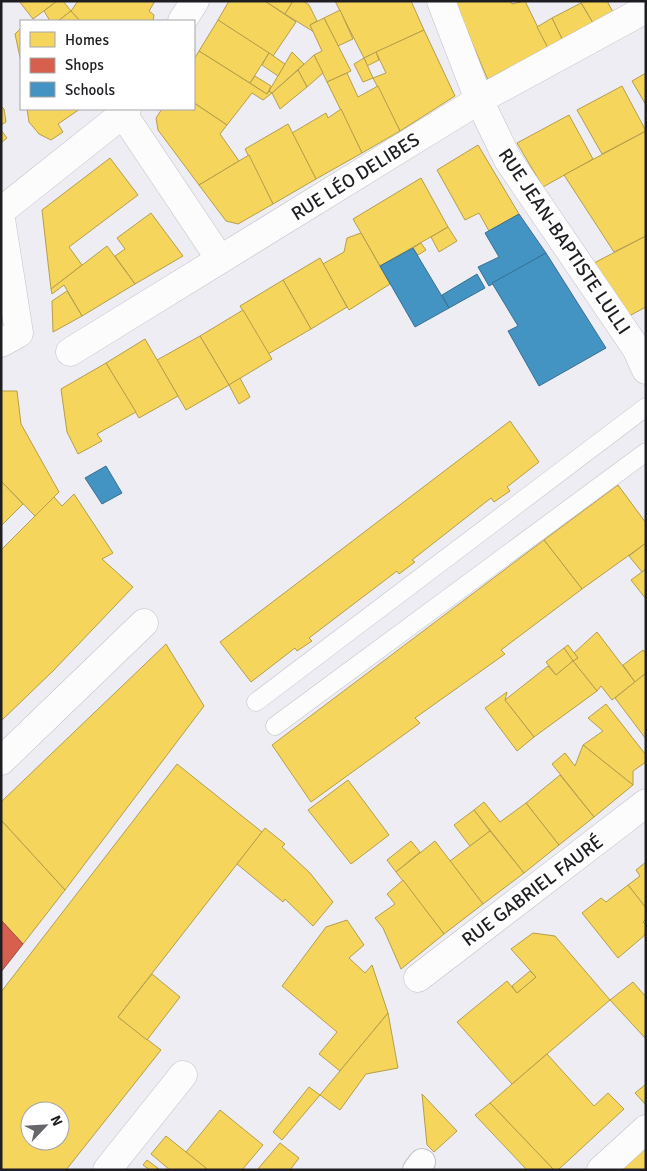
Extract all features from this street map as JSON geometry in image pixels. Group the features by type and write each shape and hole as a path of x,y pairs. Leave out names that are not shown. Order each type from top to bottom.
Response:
{"street":[{"path":"183,20 195,1"},
{"name":"RUE JEAN-BAPTISTE LULLI","path":"441,1 480,100 508,160 643,353"},
{"name":"RUE LÉO DELIBES","path":"70,352 480,100 646,9"},
{"path":"1,343 18,333 4,205 125,112 220,259"},
{"path":"1,761 144,623"},
{"name":"RUE GABRIEL FAURÉ","path":"418,978 646,803"},
{"path":"108,1170 183,1075"},
{"path":"601,1170 646,1129"}],"lane":[{"path":"256,702 646,407"},
{"path":"275,726 646,452"}],"building: Homes":[{"path":"19,1 57,1 33,19"},
{"path":"57,1 63,1 71,11 59,20 49,20 44,11"},
{"path":"78,1 155,1 149,11 154,15 153,20 79,20 71,11"},
{"path":"229,1 265,1 296,22 273,56 218,20"},
{"path":"265,1 293,1 285,14"},
{"path":"293,1 303,1 309,5 317,21 310,25 314,32 285,14"},
{"path":"335,1 411,1 424,30 364,58"},
{"path":"454,1 510,1 512,4 525,1 548,48 488,80"},
{"path":"580,1 607,1 613,12 593,23"},
{"path":"581,3 593,23 563,41 552,18"},
{"path":"340,10 353,39 338,46 324,18"},
{"path":"71,11 79,20 59,20"},
{"path":"324,18 351,71 327,82 314,55 322,51 310,25"},
{"path":"552,18 563,41 548,48 537,27"},
{"path":"218,20 269,53 250,83 199,51"},
{"path":"20,29 20,57 15,34"},
{"path":"424,30 455,96 400,131 373,78 386,73 376,52"},
{"path":"199,51 267,94 269,91 272,93 263,100 252,93 227,125 195,104 195,57"},
{"path":"292,52 304,64 272,93 269,91"},
{"path":"376,52 379,60 367,66 364,58"},
{"path":"269,53 285,64 278,76 262,65"},
{"path":"314,55 323,73 307,87 298,70"},
{"path":"364,58 373,78 363,82 354,64"},
{"path":"298,70 307,87 280,109 272,93"},
{"path":"347,73 358,97 378,86 400,131 362,153 327,82"},
{"path":"646,73 646,105 632,81"},
{"path":"255,76 271,86 267,94 250,83"},
{"path":"622,86 646,131 602,154 577,110"},
{"path":"195,104 227,125 220,134 239,161 199,185 158,130 156,118 161,110 195,110"},
{"path":"1,106 4,109 6,122 1,125"},
{"path":"341,109 362,153 316,179 292,133 326,113 328,118"},
{"path":"27,110 79,110 58,124 63,132 51,140 39,134 29,122"},
{"path":"569,115 593,159 543,187 517,143"},
{"path":"288,124 316,179 273,204 245,149"},
{"path":"1,130 7,138 1,143"},
{"path":"646,131 646,236 614,252 564,175"},
{"path":"478,145 519,214 489,231 479,213 465,220 437,170"},
{"path":"249,155 273,204 238,224 226,221 199,185"},
{"path":"110,158 138,195 69,247 82,265 51,289 42,210"},
{"path":"421,178 448,227 380,266 353,219"},
{"path":"151,213 183,256 135,284 115,256 125,249 117,238"},
{"path":"448,227 457,241 439,252 431,237"},
{"path":"361,233 390,284 349,310 323,264 344,252 347,238"},
{"path":"646,236 646,307 629,316 594,263"},
{"path":"421,243 426,250 418,255 413,248"},
{"path":"107,246 135,284 82,316 64,285 52,294 51,289"},
{"path":"320,258 347,307 311,329 283,280"},
{"path":"283,280 311,329 268,354 240,306"},
{"path":"67,291 82,316 53,332 52,301"},
{"path":"243,310 272,359 229,385 200,336"},
{"path":"200,336 229,385 186,410 157,360"},
{"path":"145,339 178,396 139,418 106,363"},
{"path":"106,363 136,412 97,434 102,441 78,454 67,432 61,389"},
{"path":"240,378 250,397 239,404 229,385"},
{"path":"1,391 17,391 21,424 59,492 35,516 1,481"},
{"path":"510,421 539,462 507,487 510,491 494,502 491,498 412,560 415,562 399,574 397,571 309,638 312,641 297,651 295,648 251,682 220,642"},
{"path":"1,481 23,504 1,526"},
{"path":"618,485 646,523 646,543 582,589 544,540"},
{"path":"74,494 113,553 102,559 133,587 53,671 1,721 1,550 54,497 62,506"},
{"path":"544,540 582,589 501,650 505,654 415,718 420,723 311,802 272,745"},
{"path":"646,543 646,569 642,572 629,556"},
{"path":"646,569 646,599 631,580"},
{"path":"597,632 635,682 612,700 601,686 597,691 573,661 578,658 574,653"},
{"path":"166,644 204,706 65,890 1,820 1,802"},
{"path":"568,645 578,658 573,661 564,648"},
{"path":"564,648 573,661 556,675 546,662"},
{"path":"643,650 646,654 646,673 635,682 623,665"},
{"path":"573,661 597,691 534,737 505,700 548,666 556,675"},
{"path":"646,673 646,739 615,698"},
{"path":"507,692 505,700 534,737 517,751 485,708"},
{"path":"606,704 646,755 646,762 633,771 633,785 583,745 603,731 588,718"},
{"path":"583,745 633,785 594,817 552,764 565,753 575,766"},
{"path":"177,764 262,832 118,1017 161,1050 66,1170 1,1170 1,992"},
{"path":"560,775 594,817 559,845 526,803"},
{"path":"348,780 389,835 351,864 308,810"},
{"path":"484,802 500,822 526,803 559,845 524,873 474,810"},
{"path":"474,810 490,831 470,846 454,825"},
{"path":"1,820 65,890 23,944 1,920"},
{"path":"265,828 285,844 282,847 310,873 333,902 313,926 285,899 283,902 237,864"},
{"path":"490,831 524,873 483,904 450,861"},
{"path":"411,841 420,852 396,872 387,860"},
{"path":"435,841 483,904 444,934 396,872"},
{"path":"646,862 646,908 628,885 640,876 636,870"},
{"path":"403,880 444,934 401,969 383,928 375,918 395,904 387,894"},
{"path":"628,885 646,908 646,919 643,922 646,925 645,935 618,958 582,913 601,898 606,902"},
{"path":"347,920 364,945 349,958 365,973 372,965 388,1013 340,1071 319,1054 337,1032 282,986 326,927"},
{"path":"533,933 555,936 610,1000 512,1084 457,1022 507,981 517,993 536,977 511,949"},
{"path":"530,971 536,977 517,993 512,986"},
{"path":"152,974 180,997 147,1040 118,1017"},
{"path":"633,982 646,997 646,1039 610,1000"},
{"path":"388,1013 398,1068 366,1074 340,1110 320,1095"},
{"path":"547,1054 594,1106 608,1093 624,1109 558,1170 554,1170 490,1103"},
{"path":"646,1084 646,1105 635,1093"},
{"path":"309,1087 320,1095 282,1140 273,1132"},
{"path":"422,1094 457,1131 434,1152 427,1145"},
{"path":"490,1103 554,1170 527,1170 475,1115"},
{"path":"220,1110 263,1145 242,1170 208,1170 186,1152"},
{"path":"166,1136 206,1168 205,1170 170,1170 151,1154"},
{"path":"646,1138 646,1170 610,1170"},
{"path":"280,1143 299,1158 290,1170 257,1170"},
{"path":"147,1160 159,1169 150,1170 143,1165"}],"building: Shops":[{"path":"1,920 23,944 1,972"}],"building: Schools":[{"path":"519,214 546,253 489,286 478,267 499,257 485,233"},
{"path":"413,248 449,308 415,327 380,266"},
{"path":"546,253 606,348 539,386 508,331 518,326 492,283"},
{"path":"477,274 485,288 449,308 442,295"},
{"path":"106,466 122,493 102,504 85,478"}]}
